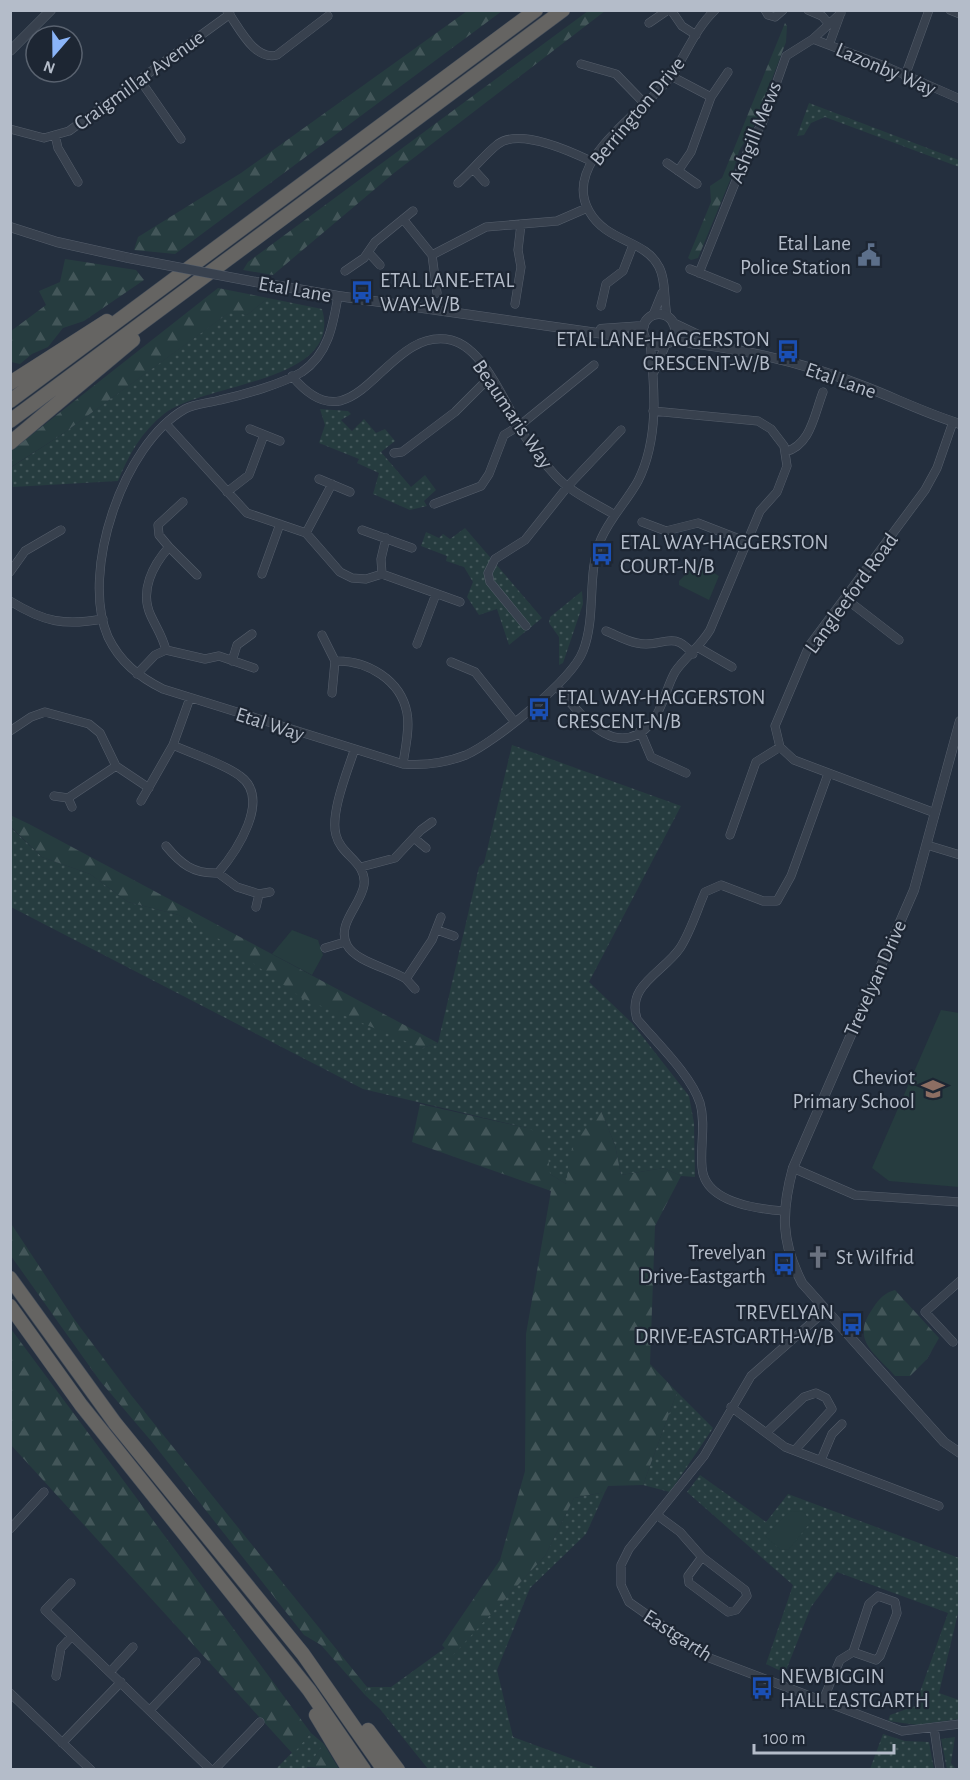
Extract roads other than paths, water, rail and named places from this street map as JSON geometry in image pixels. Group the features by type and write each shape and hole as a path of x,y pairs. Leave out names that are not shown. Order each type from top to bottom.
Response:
{"highway":[{"path":"10,401 537,10"},
{"path":"10,421 563,10"},
{"path":"10,383 79,337 157,293"},
{"path":"10,443 120,353 166,307"},
{"path":"10,1278 115,1423 303,1654 384,1770"},
{"path":"10,1306 87,1413 263,1631 364,1770"},
{"path":"257,1598 308,1649 398,1770"},
{"path":"263,1631 284,1669 322,1723 349,1770"}],"street":[{"path":"10,51 51,10"},
{"path":"649,23 669,10 682,26 696,35"},
{"name":"Berrington Drive","path":"587,208 584,181 591,161 602,146 646,105 672,76 696,35 715,10"},
{"path":"765,10 768,15 775,17 783,10"},
{"path":"808,10 822,16 829,24"},
{"path":"905,76 929,10"},
{"path":"951,10 960,14"},
{"path":"228,12 258,52 271,57 277,55 328,16"},
{"name":"Craigmillar Avenue","path":"10,129 44,138 84,122 228,12"},
{"name":"Ashgill Mews","path":"699,273 753,138 762,124 786,56 813,39 841,12"},
{"name":"Ashgill Mews","path":"829,45 841,12"},
{"name":"Lazonby Way","path":"813,39 960,99"},
{"path":"581,64 616,74 646,105"},
{"path":"678,171 691,152 711,97 728,72"},
{"path":"672,76 711,97"},
{"path":"140,80 181,139"},
{"path":"55,135 58,148 78,182"},
{"path":"458,183 474,170 496,145 508,139 550,145 591,161"},
{"path":"667,163 697,184"},
{"path":"474,170 485,182"},
{"path":"432,255 486,227 556,221 587,208 608,232 655,260 662,276 662,291 675,333 668,343 648,342 644,326 653,315 662,291"},
{"path":"345,271 369,253 375,242 413,211"},
{"path":"403,219 432,255 437,293"},
{"path":"515,304 521,267 518,250 521,224"},
{"name":"Etal Lane","path":"10,226 57,242 256,282 338,296 584,330 648,342"},
{"path":"600,306 606,284 623,271 633,245"},
{"path":"369,253 380,265"},
{"path":"690,269 737,288"},
{"name":"Etal Way","path":"338,296 326,347 302,372 226,399 185,408 150,438 129,469 114,507 103,559 103,619 115,651 137,674 163,689 354,751 404,764 429,765 468,754 557,687 573,670 583,651 592,615 594,574 601,540 636,484 646,462 653,436 654,373 648,342"},
{"path":"653,315 670,320"},
{"name":"Etal Lane","path":"670,320 720,345 840,378 956,423"},
{"name":"Etal Lane","path":"584,330 644,326"},
{"name":"Beaumaris Way","path":"292,376 306,393 326,402 347,401 417,342 431,338 453,340 467,348 490,377 506,399 519,426 540,458 568,486 615,515"},
{"name":"Etal Lane","path":"668,343 720,345"},
{"name":"Etal Way","path":"654,373 668,343"},
{"path":"434,504 481,486 489,474 504,435 519,426 594,366"},
{"path":"394,453 402,452 454,412 490,377"},
{"path":"785,452 797,449 804,442 822,392"},
{"path":"557,687 591,726 603,734 617,737 629,736 651,723 674,675 696,651 717,615 760,511 777,492 787,466 784,446 771,429 758,421 653,411"},
{"name":"Langleeford Road","path":"780,747 775,726 809,646 925,490 956,423"},
{"path":"166,424 247,513 306,534 340,572 352,578 366,579 382,574 460,602"},
{"path":"250,429 280,441"},
{"path":"526,626 490,582 488,573 495,559 525,540 568,486 621,430"},
{"path":"227,492 249,475 264,435"},
{"path":"319,479 350,492"},
{"path":"306,534 332,484"},
{"path":"183,502 158,525 159,535 197,575"},
{"path":"642,522 666,531 698,523 747,542"},
{"path":"262,574 279,524"},
{"path":"10,572 24,551 61,530"},
{"path":"362,530 412,548"},
{"path":"382,574 381,559 386,538"},
{"path":"166,650 161,631 150,615 146,595 154,566 169,546"},
{"path":"417,644 436,594"},
{"path":"846,599 899,640"},
{"path":"10,601 39,617 59,623 103,619"},
{"path":"606,631 636,643 650,645 676,639 732,667"},
{"path":"232,660 237,645 252,634"},
{"path":"322,635 335,661 332,693"},
{"path":"137,674 155,655 166,650 197,658 219,656 254,668"},
{"path":"335,661 349,660 373,669 390,681 403,699 408,716 404,764"},
{"path":"451,662 475,672 514,721"},
{"path":"141,801 173,745 190,698"},
{"path":"10,731 31,717 45,712 71,717 89,724 100,733 116,766 149,788"},
{"name":"Trevelyan Drive","path":"960,721 914,890 794,1168 784,1211 786,1241 791,1262 802,1283 944,1442 960,1454"},
{"path":"640,731 651,757 686,773"},
{"path":"173,745 240,776 250,786 253,800 245,836 218,873"},
{"path":"730,835 756,762 780,747 794,760 935,813"},
{"path":"354,751 334,822 340,845 361,867 364,885 361,897 345,927 345,942 354,953 406,979 415,989"},
{"path":"54,796 68,798 116,766"},
{"path":"784,1211 739,1204 711,1188 702,1170 703,1124 698,1098 688,1081 637,1019 634,1010 635,998 640,988 681,946 705,892 721,885 763,901 777,901 791,876 828,774"},
{"path":"68,798 72,807"},
{"path":"361,867 395,858 414,837 432,822"},
{"path":"414,837 426,848"},
{"path":"927,845 960,855"},
{"path":"166,846 179,862 194,871 218,873 237,887 259,894 270,892"},
{"path":"255,907 259,894"},
{"path":"406,979 428,948 441,917"},
{"path":"437,930 454,936"},
{"path":"325,948 345,942"},
{"path":"794,1168 855,1195 960,1203"},
{"path":"953,1342 925,1312 960,1281"},
{"name":"Eastgarth","path":"826,1310 751,1376 704,1456 629,1549 621,1565 621,1585 629,1602 707,1657 902,1731 960,1724"},
{"path":"766,1433 804,1397 816,1393 826,1398 831,1409 795,1450"},
{"path":"731,1407 766,1433 795,1450 939,1506"},
{"path":"821,1460 832,1434 842,1424"},
{"path":"10,1529 44,1492"},
{"path":"657,1515 680,1532 702,1557 745,1590 747,1596 736,1610 728,1612 689,1583 688,1576 702,1557"},
{"path":"71,1583 45,1610 213,1770 260,1722"},
{"path":"823,1700 840,1660 853,1652 869,1604 878,1596 895,1602 897,1613 880,1656 876,1660 853,1652"},
{"path":"57,1676 61,1648 72,1636"},
{"path":"110,1672 133,1647"},
{"path":"150,1710 196,1662"},
{"path":"62,1743 121,1682"},
{"path":"10,1693 91,1770"},
{"path":"934,1728 940,1770"}],"place":[{"name":"Etal Lane Police Station","path":"869,255"},
{"name":"ETAL LANE-ETAL WAY-W/B","path":"362,292"},
{"name":"ETAL LANE-HAGGERSTON CRESCENT-W/B","path":"788,351"},
{"name":"ETAL WAY-HAGGERSTON COURT-N/B","path":"602,554"},
{"name":"ETAL WAY-HAGGERSTON CRESCENT-N/B","path":"539,709"},
{"name":"Cheviot Primary School","path":"933,1089"},
{"name":"St Wilfrid","path":"818,1257"},
{"name":"Trevelyan Drive-Eastgarth","path":"784,1264"},
{"name":"TREVELYAN DRIVE-EASTGARTH-W/B","path":"852,1324"},
{"name":"NEWBIGGIN HALL EASTGARTH","path":"762,1688"}]}
